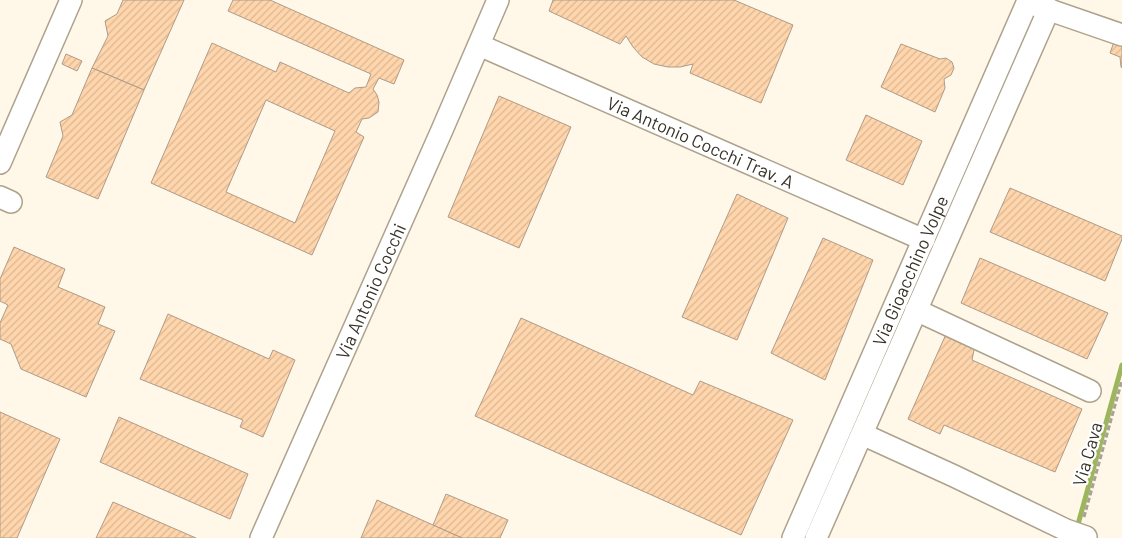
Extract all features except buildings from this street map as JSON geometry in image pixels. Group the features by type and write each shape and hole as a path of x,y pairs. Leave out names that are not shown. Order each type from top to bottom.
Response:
{"street":[{"path":"0,163 71,0"},
{"name":"Via Antonio Cocchi","path":"260,538 498,0"},
{"path":"1023,1 1122,35"},
{"name":"Via Gioacchino Volpe","path":"793,538 924,240 1023,1"},
{"name":"Via Gioacchino Volpe","path":"816,538 1049,10"},
{"name":"Via Antonio Cocchi Trav. A","path":"479,45 924,240"},
{"path":"916,310 1090,392"},
{"path":"862,434 1077,534"}],"path":[{"name":"Via Cava","path":"1077,534 1122,380"}],"waterway":[{"path":"1077,528 1122,365"}]}
